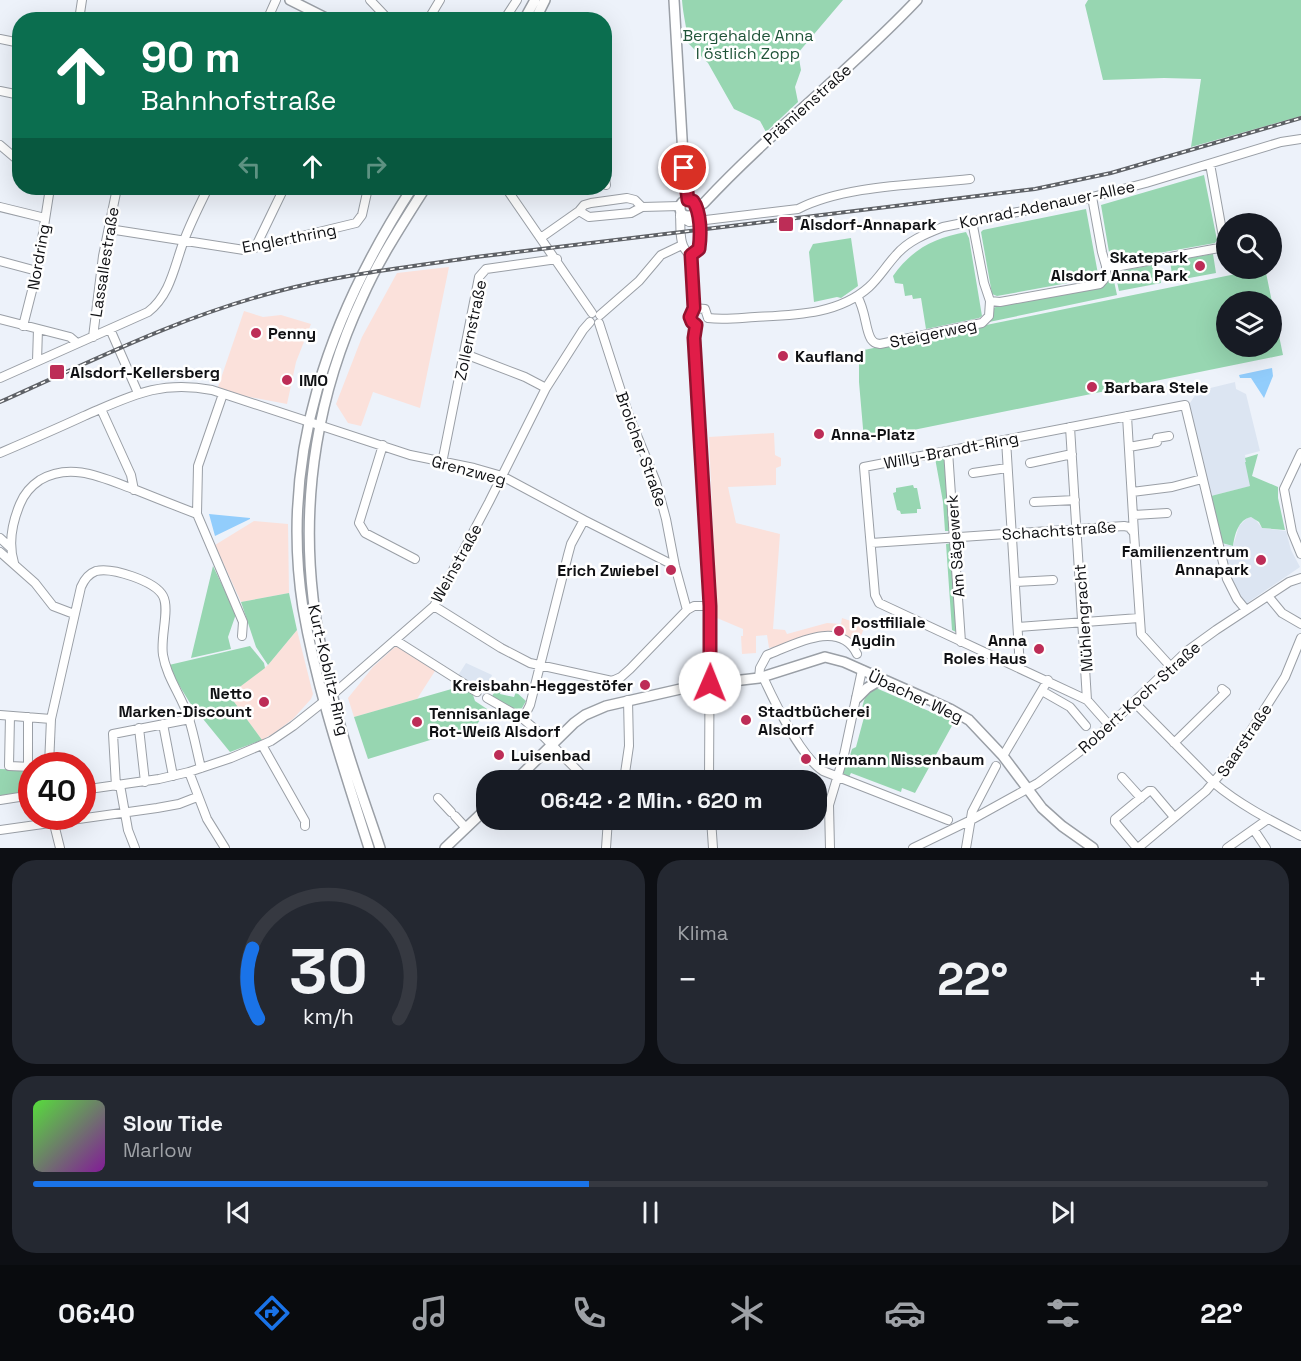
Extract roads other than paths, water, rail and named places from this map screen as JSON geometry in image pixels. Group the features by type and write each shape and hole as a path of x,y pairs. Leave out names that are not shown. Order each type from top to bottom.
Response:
{"main road":[{"path":"290,0 314,12"},
{"path":"674,0 683,157 682,208 686,216 694,214 697,209 693,201 682,208"},
{"name":"Prämienstraße","path":"697,209 759,148 890,29 918,0"},
{"name":"Kurt-Koblitz-Ring","path":"369,848 343,771 309,637 299,570 298,518 301,470 309,422 329,349 353,291 373,252 408,195"},
{"name":"Kurt-Koblitz-Ring","path":"380,848 337,715 319,637 309,561 311,478 319,426 331,379 361,298 421,195"},
{"name":"Übacher Weg","path":"526,770 574,723 606,705 710,683 761,678 825,657 844,662 958,713 978,728 1003,756 1049,815 1093,848"},
{"path":"857,698 867,688 882,679"},
{"path":"445,848 476,818"}],"street":[{"path":"370,0 381,12"},
{"name":"Konrad-Adenauer-Allee","path":"708,318 785,316 832,307 857,296 879,277 908,244 924,234 943,227 1092,196 1281,142 1301,139"},
{"path":"0,145 12,155"},
{"path":"1092,196 1106,266 1114,267 1222,246 1224,242 1210,164"},
{"path":"682,208 686,221 698,221 798,209 814,201 838,194 970,179"},
{"name":"Nordring","path":"23,326 37,271 49,195"},
{"name":"Lassallestraße","path":"93,337 116,195"},
{"path":"0,378 148,312 157,305 167,289 183,241 205,195"},
{"path":"255,248 281,195"},
{"name":"Englerthring","path":"109,229 244,250 356,223 362,215 366,195"},
{"name":"Broicher Straße","path":"511,195 557,259 595,318 629,416 656,482 687,610"},
{"path":"542,237 584,205 607,197 635,200 642,207"},
{"path":"0,207 45,218"},
{"path":"579,211 589,217 631,213 642,207 682,208"},
{"path":"682,208 682,245 686,253 691,255"},
{"path":"691,255 699,249 697,209"},
{"name":"Steigerweg","path":"857,296 866,315 870,338 880,344 982,323 989,316 990,302 984,284 972,220"},
{"name":"Weinstraße","path":"96,788 145,782 189,772 262,745 293,726 333,695 434,606 546,388 583,330 637,283 661,255 682,245"},
{"path":"691,255 694,308 690,317 696,325 703,325 708,318 705,309 694,308"},
{"name":"Zollernstraße","path":"442,462 479,277 486,269 557,259"},
{"path":"0,261 37,271"},
{"name":"Steigerweg","path":"990,302 1100,284 1106,277 1106,266"},
{"path":"0,319 70,337 77,343"},
{"path":"696,325 694,338 710,606 709,770"},
{"path":"37,361 38,329"},
{"path":"110,329 138,393"},
{"path":"465,354 525,377 546,388"},
{"path":"0,453 138,393 162,388 183,387 212,390 309,422"},
{"path":"223,394 198,466 196,513 243,622 242,636"},
{"name":"Willy-Brandt-Ring","path":"1110,726 1087,700 879,603 875,596 864,467 1185,405 1227,579 1237,599 1246,610"},
{"path":"101,409 131,475 134,490"},
{"path":"1127,416 1134,533"},
{"name":"Grenzweg","path":"309,422 442,462 502,476 675,566"},
{"name":"Mühlengracht","path":"1070,427 1084,622 1087,700"},
{"path":"1129,447 1157,442 1157,438 1169,436"},
{"path":"1006,440 1020,668"},
{"path":"383,445 359,523 365,533 415,559"},
{"name":"Am Sägewerk","path":"948,451 961,642"},
{"path":"1301,453 1284,489 1292,532 1301,554"},
{"path":"1030,463 1072,454"},
{"path":"973,473 1007,468"},
{"path":"14,563 11,548 13,525 21,501 31,487 48,476 68,471 105,478 196,513"},
{"path":"1132,492 1172,487 1202,479"},
{"path":"1034,502 1075,500"},
{"path":"1134,515 1167,513"},
{"path":"523,719 530,705 571,544 584,520"},
{"name":"Schachtstraße","path":"871,543 1129,527 1134,533 1139,618 1143,638 1171,667"},
{"path":"0,538 11,548"},
{"path":"0,552 35,584 53,606 75,614"},
{"path":"50,752 51,719 83,582 86,577 96,571 110,570 151,585 159,590 165,603 162,638 164,661 167,674 190,719 201,768"},
{"name":"Robert-Koch-Straße","path":"913,848 1028,789 1091,743 1187,651 1289,582 1301,578"},
{"path":"1015,582 1053,580"},
{"path":"1268,596 1281,613 1301,624"},
{"path":"434,606 501,648 530,663 612,681 617,680 634,665 687,610 694,606 710,606"},
{"path":"1018,627 1139,618"},
{"path":"857,654 846,640 834,636 819,637 767,655 760,668 761,678 809,759 823,771 948,820"},
{"name":"Saarstraße","path":"1137,848 1214,783 1250,735 1285,677 1301,638"},
{"path":"395,640 477,692"},
{"path":"1293,657 1301,661"},
{"path":"830,848 829,805 862,670"},
{"path":"1003,756 1048,680"},
{"path":"1174,743 1226,692 1222,689"},
{"path":"1042,691 1070,706 1086,726"},
{"path":"487,698 523,719 553,744 578,770"},
{"path":"625,770 629,746 628,700"},
{"path":"1134,702 1227,794 1301,836"},
{"path":"0,715 51,719"},
{"path":"10,716 9,766 18,766"},
{"path":"28,717 29,752"},
{"path":"135,848 118,785 113,734 190,719"},
{"path":"163,724 173,776"},
{"path":"139,729 145,782"},
{"path":"262,745 305,821 305,826"},
{"path":"966,848 972,812 996,766"},
{"path":"189,772 212,830 225,848"},
{"path":"1122,777 1141,798"},
{"path":"1137,848 1115,822 1115,819 1152,791 1174,817"},
{"path":"0,800 18,797"},
{"path":"96,815 179,804 197,797"},
{"path":"438,798 466,828"},
{"path":"1227,848 1268,819"},
{"path":"0,830 18,826"},
{"path":"56,830 60,848"},
{"path":"606,848 607,830"},
{"path":"712,830 713,848"},
{"path":"1254,830 1266,848"}],"water":[{"path":"1272,368 1273,376 1264,398 1251,378 1240,378 1239,375"},
{"path":"209,514 250,518 250,519 215,536"}],"railway":[{"path":"0,402 172,326 243,301 303,285 377,271 476,257 1035,189 1111,173 1301,118"}],"place":[{"name":"Alsdorf-Annapark","path":"786,224"},
{"name":"Skatepark Alsdorf Anna Park","path":"1200,266"},
{"name":"Penny","path":"256,333"},
{"name":"Kaufland","path":"783,356"},
{"name":"Alsdorf-Kellersberg","path":"57,372"},
{"name":"IMO","path":"287,380"},
{"name":"Barbara Stele","path":"1092,387"},
{"name":"Anna-Platz","path":"819,434"},
{"name":"Familienzentrum Annapark","path":"1261,560"},
{"name":"Erich Zwiebel","path":"671,570"},
{"name":"Postfiliale Aydin","path":"839,631"},
{"name":"Anna Roles Haus","path":"1039,649"},
{"name":"Kreisbahn-Heggestöfer","path":"645,685"},
{"name":"Netto Marken-Discount","path":"264,702"},
{"name":"Stadtbücherei Alsdorf","path":"746,720"},
{"name":"Tennisanlage Rot-Weiß Alsdorf","path":"417,722"},
{"name":"Luisenbad","path":"499,755"},
{"name":"Hermann Nissenbaum","path":"806,759"}],"park label":[{"name":"Bergehalde Anna I östlich Zopp","path":"748,44"}]}
